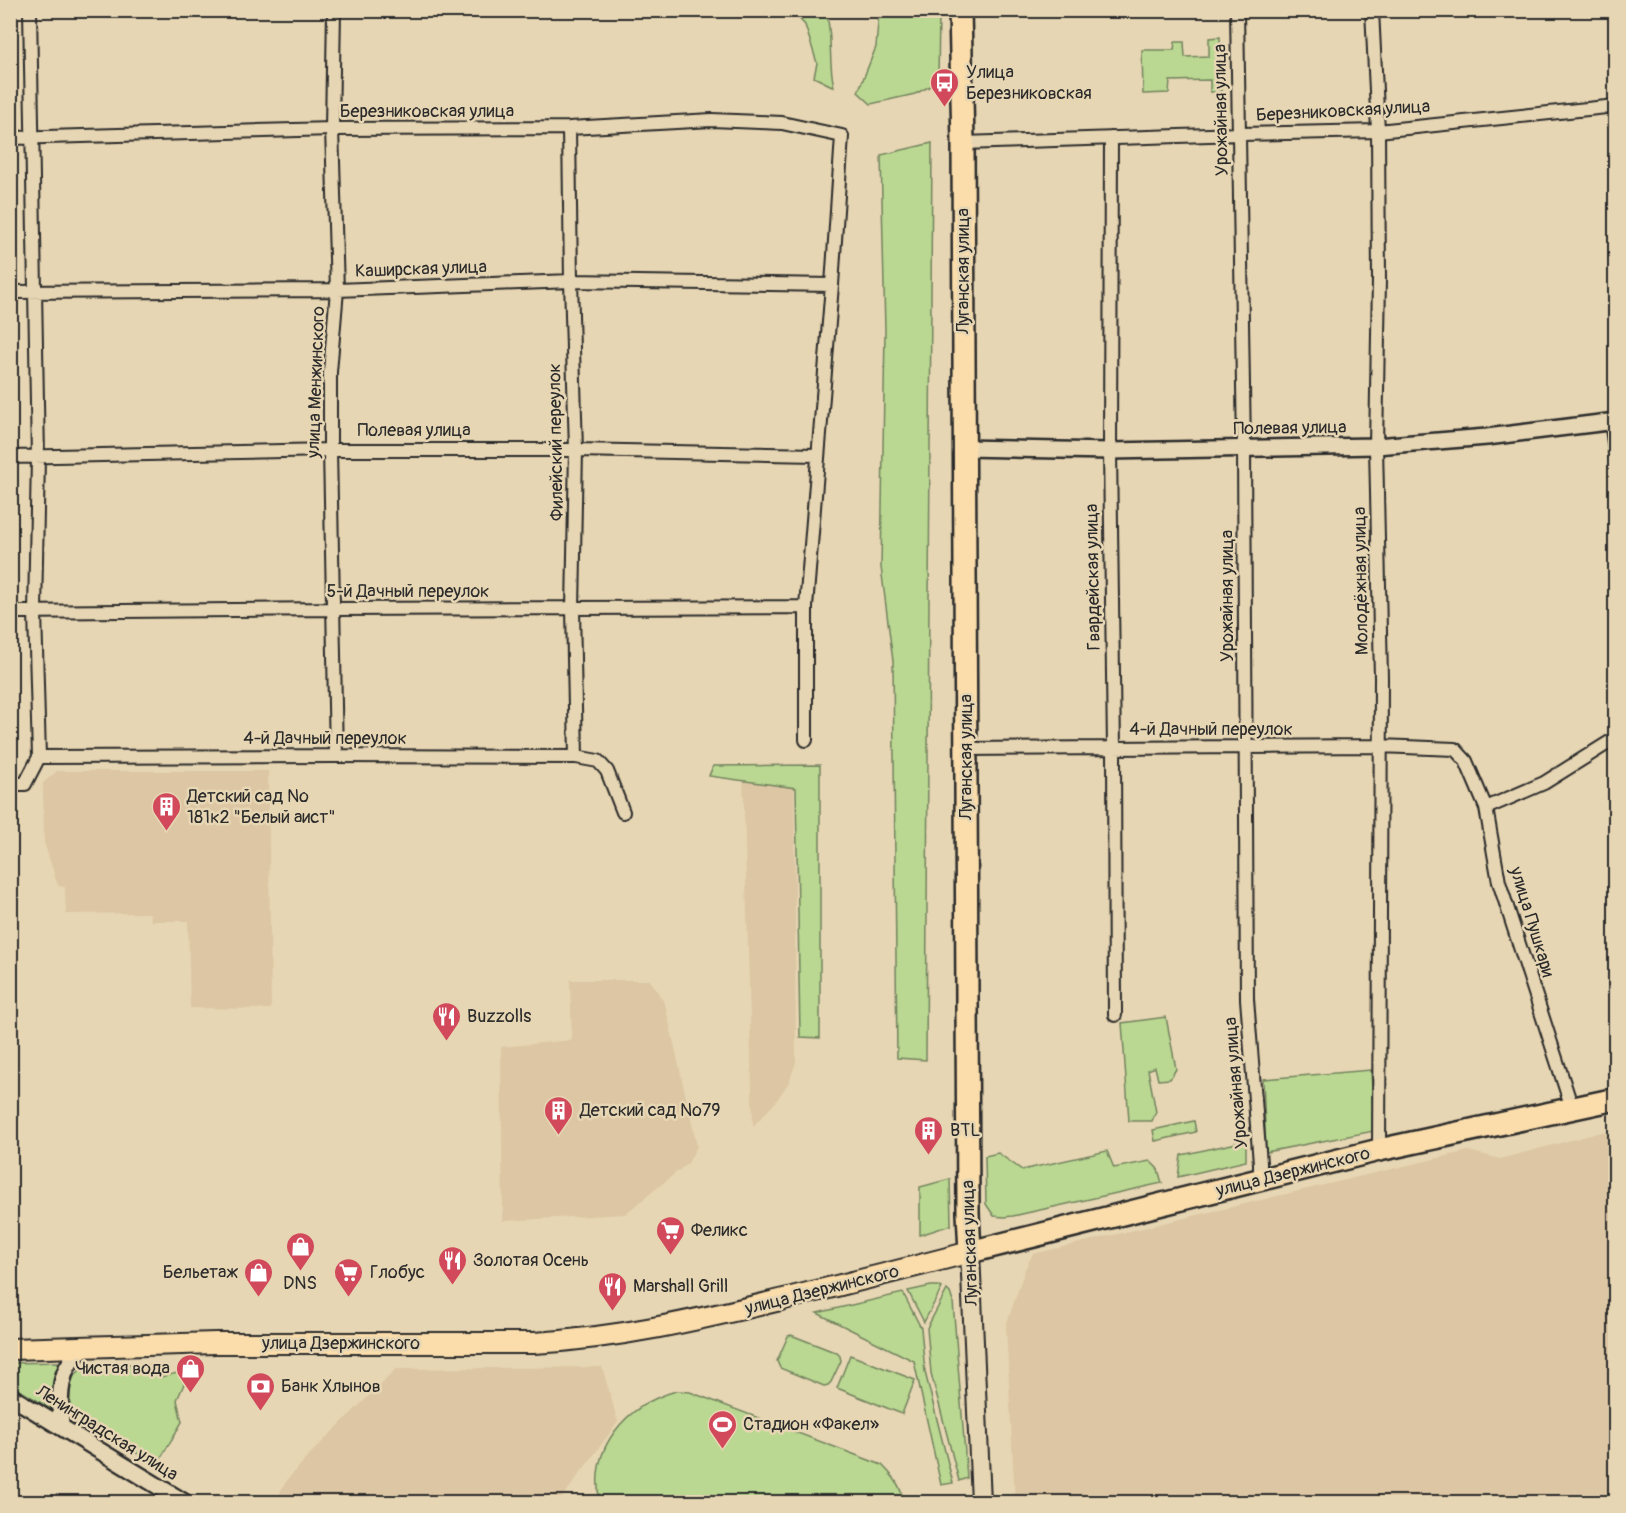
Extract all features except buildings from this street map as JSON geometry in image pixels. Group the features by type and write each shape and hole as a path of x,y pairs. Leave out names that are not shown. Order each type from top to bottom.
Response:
{"highway":[{"name":"Луганская улица","path":"960,10 963,143 970,1252"},
{"name":"улица Дзержинского","path":"970,1252 1379,1150 1616,1099"}],"main road":[{"name":"улица Дзержинского","path":"10,1349 216,1343 577,1341 685,1323 970,1252"},
{"name":"Луганская улица","path":"970,1252 981,1503"}],"street":[{"path":"10,784 25,784 39,757 35,612 38,458 30,10"},
{"name":"улица Менжинского","path":"334,10 332,129 338,290 330,372 330,450 336,756"},
{"name":"Урожайная улица","path":"1237,10 1244,448 1247,999 1260,1180"},
{"name":"Молодёжная улица","path":"1372,10 1378,131 1379,279 1376,446 1380,666 1379,1150"},
{"name":"Березниковская улица","path":"963,143 1378,131 1616,106"},
{"name":"Березниковская улица","path":"10,138 332,129 569,128 712,120 782,123 842,136 832,285"},
{"name":"Филейский переулок","path":"569,128 576,450 573,609 576,757"},
{"name":"Гвардейская улица","path":"1111,138 1110,452 1115,1015"},
{"name":"Каширская улица","path":"10,292 338,290 571,281 832,285"},
{"path":"806,740 806,607 832,285"},
{"path":"1613,421 1616,458"},
{"name":"Полевая улица","path":"964,448 1110,452 1376,446 1487,437 1613,421"},
{"name":"Полевая улица","path":"10,457 330,450 576,450 817,455"},
{"name":"5-й Дачный переулок","path":"10,612 806,607"},
{"path":"1486,808 1544,783 1616,738"},
{"name":"4-й Дачный переулок","path":"966,748 1380,746 1455,749"},
{"name":"улица Пушкари","path":"1455,749 1466,761 1486,808 1499,882 1572,1108"},
{"name":"4-й Дачный переулок","path":"39,757 576,757 598,761 607,771 623,812"},
{"path":"61,1426 60,1394 64,1375 70,1363 84,1347"},
{"name":"Ленинградская улица","path":"10,1396 184,1503"}],"shaded area":[{"path":"794,770 796,1062 789,1082 774,1104 753,1126 743,771"},
{"path":"57,771 268,771 271,1009 190,1008 188,921 151,921 150,913 66,914 65,887 58,886 44,842 43,783"},
{"path":"570,980 650,980 665,1004 697,1146 688,1163 625,1214 503,1221 501,1047 572,1040"},
{"path":"1602,1132 1616,1138 1615,1502 1015,1502 1006,1326 1025,1269 1033,1254 1468,1151 1500,1159"},
{"path":"602,1367 618,1422 559,1502 279,1502 281,1490 288,1479 311,1453 396,1369"}],"green space":[{"path":"792,11 826,11 834,87 814,77 817,63 805,25"},
{"path":"879,11 939,11 938,82 915,94 871,104 858,92 876,47"},
{"path":"1220,37 1221,92 1210,92 1210,80 1170,81 1169,93 1143,94 1142,50 1174,50 1175,42 1184,42 1185,57 1209,56 1209,38"},
{"path":"932,143 926,1060 897,1058 893,661 881,567 885,331 881,155"},
{"path":"820,765 820,1038 800,1037 796,788 709,776 713,766"},
{"path":"1166,1017 1176,1069 1170,1079 1158,1080 1155,1067 1148,1070 1156,1112 1152,1121 1129,1121 1122,1023"},
{"path":"1371,1070 1374,1131 1266,1152 1263,1079"},
{"path":"1194,1121 1196,1132 1155,1141 1153,1130"},
{"path":"1246,1141 1246,1161 1178,1177 1181,1155"},
{"path":"1107,1151 1114,1168 1150,1161 1158,1169 1162,1183 1013,1216 994,1216 986,1204 985,1156 998,1153 1022,1170"},
{"path":"950,1179 951,1225 920,1235 920,1187"},
{"path":"931,1286 942,1288 924,1322 908,1291"},
{"path":"947,1290 953,1302 967,1478 959,1481 931,1373 927,1328"},
{"path":"903,1293 921,1328 925,1372 953,1483 941,1485 914,1361 817,1313"},
{"path":"791,1335 840,1356 841,1361 828,1385 824,1386 780,1368 777,1361 788,1336"},
{"path":"850,1355 915,1380 902,1414 837,1388"},
{"path":"61,1362 53,1410 11,1385 11,1363"},
{"path":"101,1363 154,1365 161,1377 190,1370 177,1400 182,1422 158,1463 80,1427 75,1421 69,1407 70,1384 81,1369"},
{"name":"Стадион «Факел»","path":"676,1391 690,1392 882,1465 896,1482 904,1502 600,1502 598,1482 600,1464 615,1432 641,1407"}],"place":[{"name":"Улица Березниковская","path":"945,108"},
{"name":"Детский сад № 181к2 \"Белый аист\"","path":"166,832"},
{"name":"Buzzolls","path":"446,1042"},
{"name":"Детский сад №79","path":"559,1136"},
{"name":"BTL","path":"929,1156"},
{"name":"Феликс","path":"670,1256"},
{"name":"DNS","path":"300,1272"},
{"name":"Золотая Осень","path":"452,1286"},
{"name":"Бельетаж","path":"259,1298"},
{"name":"Глобус","path":"349,1298"},
{"name":"Marshall Grill","path":"612,1312"},
{"name":"Чистая вода","path":"191,1394"},
{"name":"Банк Хлынов","path":"260,1412"},
{"name":"Стадион «Факел»","path":"722,1450"}]}
